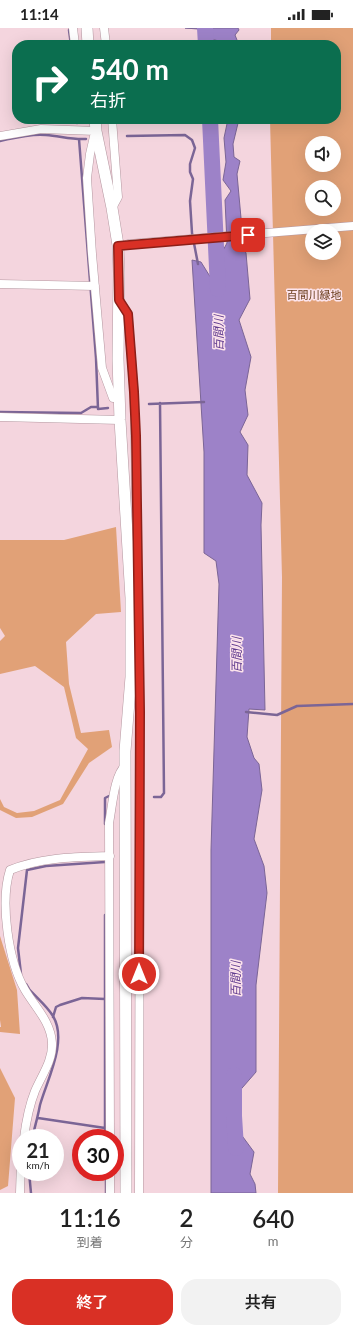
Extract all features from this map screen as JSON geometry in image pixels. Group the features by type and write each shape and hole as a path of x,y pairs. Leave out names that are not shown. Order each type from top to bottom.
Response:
{"street":[{"path":"73,28 74,40"},
{"path":"87,28 88,40"},
{"path":"104,28 105,40"},
{"path":"93,124 96,130 90,154 87,178 92,286 102,368 113,398 120,398"},
{"path":"95,124 112,208 123,245 117,341 120,420 131,598 131,677 126,742 126,1193"},
{"path":"112,124 118,197 112,208"},
{"path":"0,136 41,129 96,130"},
{"path":"123,245 353,226"},
{"path":"0,284 92,286"},
{"path":"119,300 128,314 136,436 140,712 139,1193"},
{"path":"0,417 120,420"},
{"path":"110,1129 107,856 110,823 118,776 122,768 126,765"},
{"path":"25,1129 28,1113 35,1091 51,1056 52,1043 50,1031 43,1016 25,990 15,972 8,952 2,900 7,876 10,870 29,864 70,858 107,856"},
{"path":"20,1181 20,1193"},
{"path":"110,1181 110,1193"}],"green space":[{"name":"百間川緑地","path":"271,28 353,28 353,1193 278,1193 282,577 270,124 341,124 341,40 271,40"},
{"path":"116,527 121,612 96,614 66,642 69,684 81,733 109,730 112,747 89,763 63,804 32,817 16,818 0,810 0,799 4,807 17,813 34,811 60,800 88,749 76,738 64,687 35,666 0,674 0,641 5,636 0,628 0,540 64,540"},
{"path":"0,936 17,990 20,1034 0,1032"},
{"path":"0,1068 15,1098 8,1186 0,1190"}],"water":[{"path":"185,28 238,28 239,30 235,35 237,40 215,40 198,29"},
{"path":"227,124 238,124 233,144 234,157 240,161 237,174 242,246 246,253 250,299 239,320 251,357 245,390 248,415 240,432 248,445 247,475 262,503 261,525 265,710 249,709 247,737 254,758 259,764 262,790 254,839 264,866 267,893 256,985 256,1072 229,1103 229,1118 254,1152 250,1174 255,1184 256,1193 211,1193 211,850 219,584 216,561 204,553 204,452 192,260 201,262 214,283 220,256 227,243 225,200 231,191 223,180 226,162 224,138"}],"waterway":[{"name":"百間川","path":"205,28 206,40"},
{"path":"69,30 70,40"},
{"name":"百間川","path":"210,124 218,289"},
{"path":"0,141 34,135 86,139"},
{"path":"127,136 185,135 192,140 195,148 190,164 190,172 193,179 190,201 192,233 198,264"},
{"path":"79,139 96,358 98,409 108,408"},
{"path":"149,404 204,402"},
{"path":"154,797 161,797 164,793 160,403"},
{"path":"0,412 81,413 91,407 98,407"},
{"path":"246,712 277,715 297,706 353,704"},
{"path":"105,824 105,798 109,796"},
{"path":"21,974 18,948 27,870 46,866 105,862"},
{"path":"105,915 105,1129"},
{"path":"26,984 51,1012 57,1026 58,1037 55,1060 40,1105 34,1129"},
{"path":"53,1017 56,1007 60,1005 82,998 105,999"},
{"name":"百間川","path":"234,1075 236,1148"},
{"path":"38,1118 105,1128"},
{"path":"30,1181 31,1193"},
{"path":"106,1181 106,1193"}],"route":[{"path":"139,974 140,712 136,436 128,314 119,300 118,246 248,235"}]}
